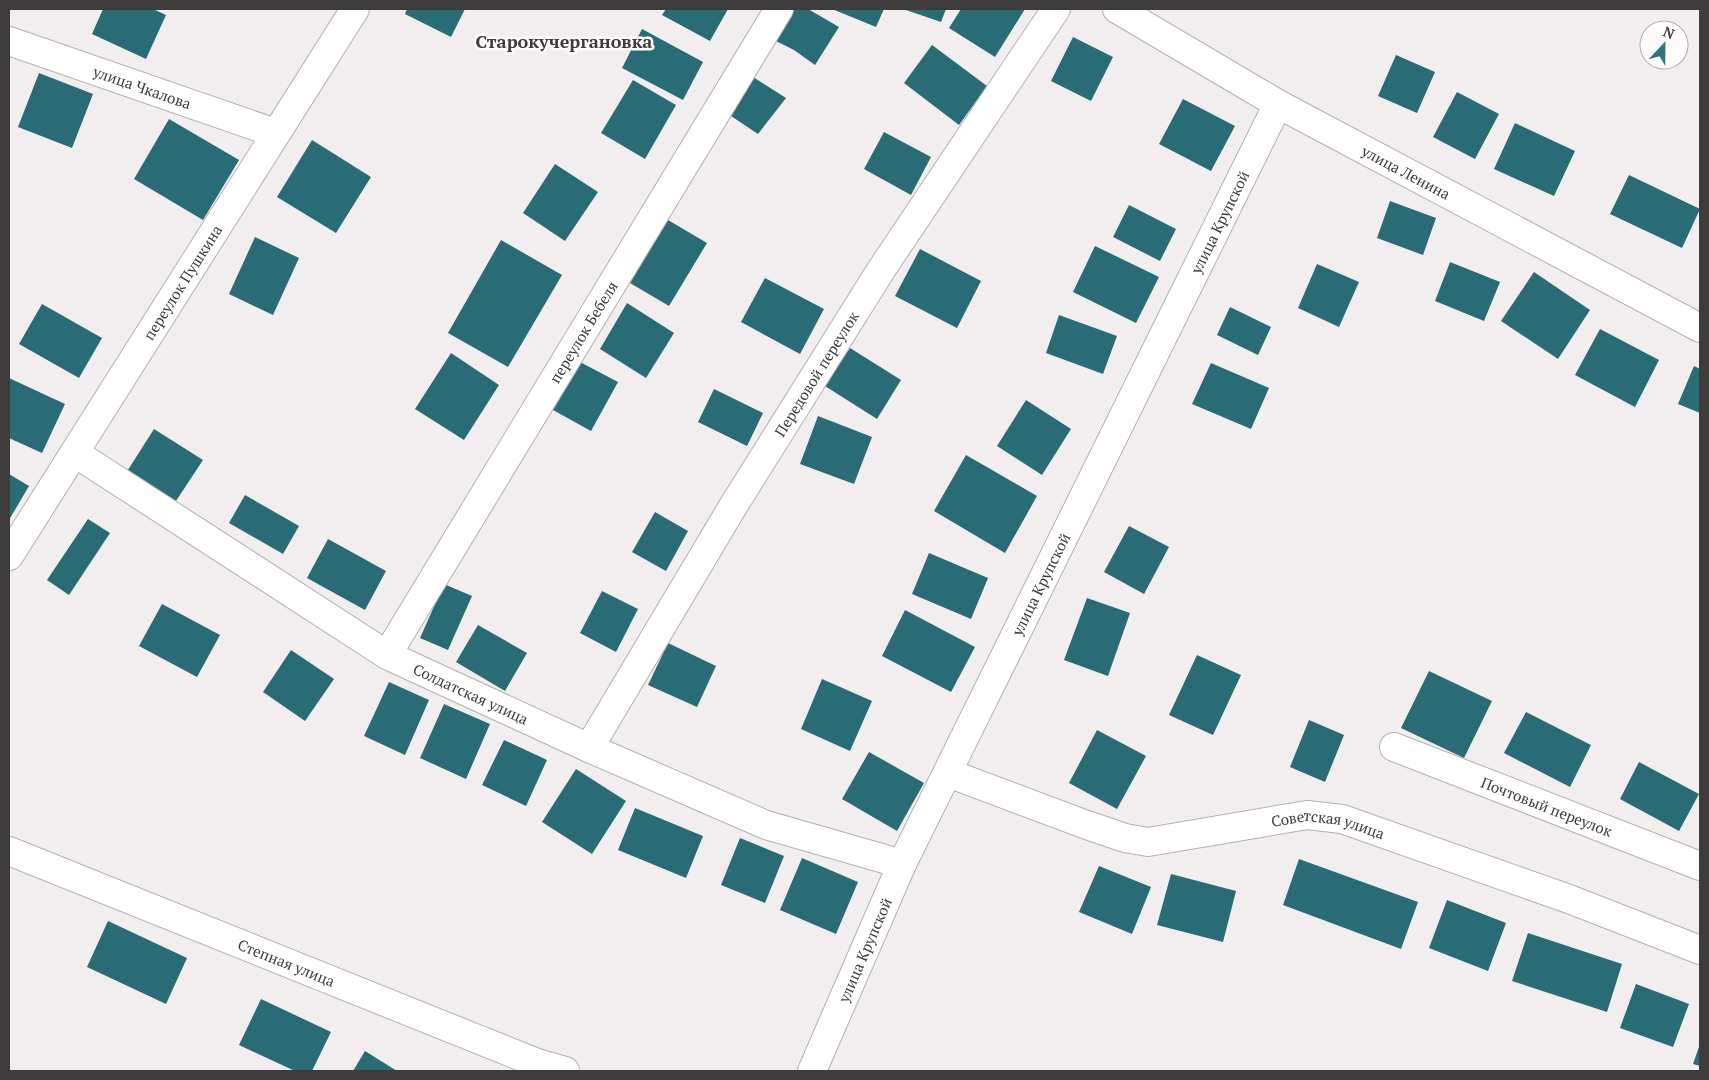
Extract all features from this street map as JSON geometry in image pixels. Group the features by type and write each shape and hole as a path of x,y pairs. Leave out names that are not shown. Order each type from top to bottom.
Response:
{"street":[{"name":"переулок Пушкина","path":"9,556 354,9"},
{"name":"переулок Бебеля","path":"388,655 779,9"},
{"name":"Передовой переулок","path":"589,748 732,508 881,270 1056,9"},
{"name":"улица Ленина","path":"1117,9 1278,104 1700,328"},
{"name":"улица Чкалова","path":"9,41 275,133"},
{"name":"улица Крупской","path":"812,1071 902,864 1278,104"},
{"name":"Солдатская улица","path":"75,453 388,655 589,748 766,825 902,864"},
{"name":"Почтовый переулок","path":"1394,747 1700,866"},
{"name":"Советская улица","path":"948,773 1084,824 1125,838 1148,842 1307,815 1342,819 1570,899 1700,950"},
{"name":"Степная улица","path":"9,851 537,1063 566,1071"}],"building":[{"path":"103,9 153,9 166,15 146,59 92,34"},
{"path":"407,9 465,9 451,37 405,14"},
{"path":"666,9 728,9 710,41 662,15"},
{"path":"794,9 808,9 839,27 815,65 794,50 776,41"},
{"path":"832,9 884,9 876,27"},
{"path":"903,9 946,9 941,22"},
{"path":"961,9 1025,9 995,57 949,28"},
{"path":"642,29 703,62 683,100 622,68"},
{"path":"1073,37 1113,57 1091,101 1051,81"},
{"path":"932,45 987,86 959,125 904,83"},
{"path":"1396,55 1435,72 1417,113 1378,96"},
{"path":"39,73 93,94 72,148 18,127"},
{"path":"753,77 786,98 758,134 728,114"},
{"path":"633,80 676,105 645,159 601,133"},
{"path":"1457,92 1499,114 1475,159 1433,137"},
{"path":"1183,99 1235,126 1211,171 1159,144"},
{"path":"169,119 239,160 203,220 134,179"},
{"path":"1515,123 1575,151 1554,196 1494,169"},
{"path":"884,132 931,157 911,195 864,169"},
{"path":"312,140 371,177 336,233 277,197"},
{"path":"555,164 598,192 565,241 523,213"},
{"path":"1629,175 1700,209 1682,248 1610,214"},
{"path":"1390,201 1436,218 1423,255 1377,238"},
{"path":"1129,205 1176,229 1160,261 1113,237"},
{"path":"668,220 707,243 669,306 630,283"},
{"path":"255,237 299,258 273,315 229,294"},
{"path":"501,240 562,275 508,367 448,333"},
{"path":"1095,246 1159,277 1136,323 1073,292"},
{"path":"920,249 981,281 957,328 895,296"},
{"path":"1450,262 1500,282 1484,321 1435,301"},
{"path":"1317,264 1359,282 1339,327 1298,308"},
{"path":"1534,272 1590,310 1558,359 1501,321"},
{"path":"765,278 824,309 800,354 741,322"},
{"path":"627,303 674,333 646,378 600,349"},
{"path":"42,304 102,338 79,378 19,344"},
{"path":"1230,307 1271,327 1258,355 1217,335"},
{"path":"1059,315 1117,336 1103,374 1046,353"},
{"path":"1600,329 1659,360 1635,407 1575,375"},
{"path":"850,348 901,380 877,419 825,386"},
{"path":"451,353 499,385 464,440 415,409"},
{"path":"580,362 618,382 591,431 553,410"},
{"path":"1211,363 1269,388 1251,429 1192,404"},
{"path":"1694,366 1700,369 1700,413 1678,404"},
{"path":"9,378 65,404 42,453 9,438"},
{"path":"714,389 763,413 747,446 698,422"},
{"path":"1026,400 1071,429 1042,475 997,446"},
{"path":"818,416 872,437 854,484 800,464"},
{"path":"154,429 203,460 174,504 126,473"},
{"path":"966,455 1037,496 1005,553 934,511"},
{"path":"9,474 29,486 9,520"},
{"path":"245,495 299,526 283,554 229,523"},
{"path":"655,512 688,531 666,571 632,552"},
{"path":"88,519 110,533 69,595 47,580"},
{"path":"1129,526 1169,547 1144,594 1104,572"},
{"path":"328,539 386,571 365,610 307,578"},
{"path":"929,553 988,578 971,619 912,594"},
{"path":"444,584 472,596 448,650 420,638"},
{"path":"602,591 638,609 616,652 580,633"},
{"path":"1087,598 1130,613 1108,676 1064,660"},
{"path":"162,604 220,635 197,677 139,646"},
{"path":"905,610 975,647 951,692 882,656"},
{"path":"478,625 527,653 505,691 456,662"},
{"path":"668,643 716,666 697,707 648,685"},
{"path":"291,650 334,679 305,721 263,692"},
{"path":"1197,655 1241,675 1213,735 1169,715"},
{"path":"1429,671 1492,701 1464,758 1401,728"},
{"path":"822,679 872,701 850,751 801,729"},
{"path":"389,682 429,700 405,755 364,736"},
{"path":"444,704 490,724 466,779 420,758"},
{"path":"1526,712 1591,745 1570,787 1504,753"},
{"path":"1309,720 1344,735 1325,782 1290,767"},
{"path":"1097,730 1146,756 1117,809 1069,783"},
{"path":"504,740 547,760 526,806 482,785"},
{"path":"869,752 924,783 897,831 842,799"},
{"path":"1639,762 1699,794 1679,831 1620,799"},
{"path":"576,769 626,801 592,854 542,822"},
{"path":"635,808 703,836 686,878 618,850"},
{"path":"740,838 784,856 765,903 721,885"},
{"path":"802,858 858,882 836,934 780,910"},
{"path":"1299,859 1418,902 1401,949 1283,905"},
{"path":"1099,866 1151,887 1132,934 1079,912"},
{"path":"1171,874 1236,891 1223,942 1157,925"},
{"path":"1447,900 1506,923 1488,971 1429,948"},
{"path":"108,921 187,958 166,1004 87,967"},
{"path":"1528,933 1622,964 1607,1012 1512,981"},
{"path":"1636,984 1689,1004 1673,1047 1620,1028"},
{"path":"261,999 331,1032 312,1071 295,1071 239,1045"},
{"path":"1700,1044 1700,1066 1693,1064"},
{"path":"365,1051 397,1071 353,1071"}],"district":[{"name":"Старокучергановка","path":"564,41"}]}
